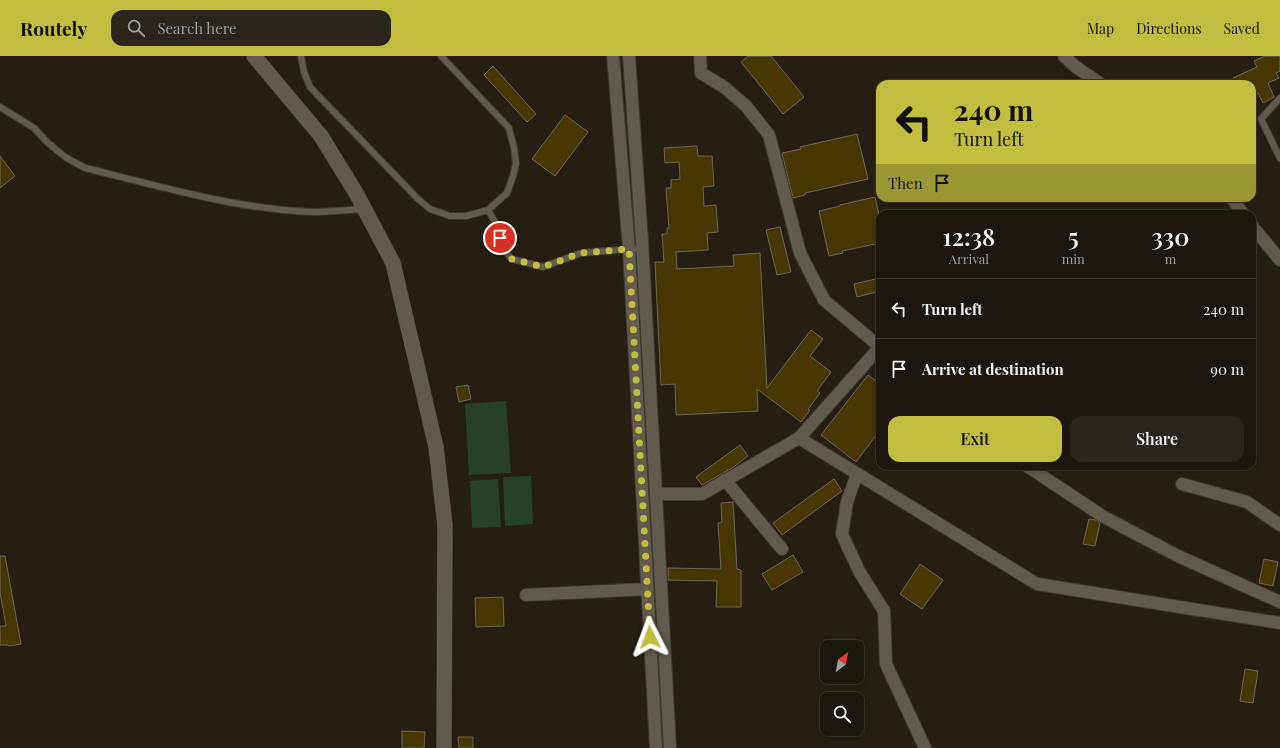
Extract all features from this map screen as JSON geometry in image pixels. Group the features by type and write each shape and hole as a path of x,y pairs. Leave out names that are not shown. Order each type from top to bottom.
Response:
{"street":[{"path":"254,56 321,136 364,209 393,263 436,448 445,525 444,748"},
{"path":"613,56 629,249 656,748"},
{"path":"629,56 642,248 670,748"},
{"path":"700,56 701,73 724,87 746,106 769,135 800,253 824,300 876,344"},
{"path":"1064,56 1076,67 1095,80"},
{"path":"1256,231 1280,260"},
{"path":"656,494 702,494 798,438 876,351"},
{"path":"798,438 1037,584 1280,623"},
{"path":"1033,470 1104,517 1178,556 1280,602"},
{"path":"857,474 847,502 842,534 859,571 884,611 886,664 925,748"},
{"path":"725,480 782,549"},
{"path":"1182,484 1247,502 1280,525"},
{"path":"526,595 648,589"}],"lane":[{"path":"301,56 304,72 310,87 418,198 430,209 450,216 466,216 488,210 507,193 516,163 514,148 509,128 441,56"},
{"path":"1280,98 1261,119 1280,158"},
{"path":"0,107 34,128 47,142 65,157 85,168 240,204 278,210 313,212 364,209"},
{"path":"488,210 499,229 501,247 512,259 543,267 581,253 642,248"}],"green space":[{"path":"506,401 511,473 469,475 465,404"},
{"path":"531,476 533,524 505,526 503,477"},
{"path":"498,479 501,527 472,528 470,481"}],"building":[{"path":"748,56 771,56 804,97 783,114 741,62"},
{"path":"1265,56 1280,56 1280,71 1276,73 1279,78 1268,83 1274,97 1263,103 1258,93 1256,94 1256,80 1234,80 1233,78 1257,67 1254,61"},
{"path":"493,66 536,114 527,122 484,75"},
{"path":"565,115 588,132 555,176 532,159"},
{"path":"857,134 868,179 805,193 805,195 793,198 782,153 801,149 800,147"},
{"path":"697,146 698,156 712,156 714,186 703,187 704,206 716,205 718,232 707,233 708,250 676,252 677,269 734,266 733,255 760,253 767,388 811,330 823,339 810,356 831,372 817,391 820,393 808,409 810,410 801,422 757,389 758,411 676,415 675,384 661,385 655,262 664,262 662,234 667,234 667,228 669,228 666,188 671,188 671,180 680,179 679,162 665,163 664,148"},
{"path":"0,156 15,176 0,188"},
{"path":"875,197 878,210 876,210 876,244 842,251 843,253 829,256 819,211"},
{"path":"780,227 791,272 777,275 766,230"},
{"path":"876,279 876,292 857,297 854,284"},
{"path":"868,375 876,381 876,435 856,462 821,435"},
{"path":"468,385 471,399 459,402 456,387"},
{"path":"740,445 748,456 732,468 702,485 696,477"},
{"path":"834,479 842,491 782,535 773,523"},
{"path":"733,502 737,569 741,570 741,607 716,607 717,581 668,580 668,568 721,569 718,523 722,522 721,503"},
{"path":"1089,519 1096,520 1100,523 1095,546 1083,544"},
{"path":"793,555 803,572 772,590 762,574"},
{"path":"0,556 5,556 21,644 9,646 0,645 0,626 6,626 0,592"},
{"path":"1264,559 1278,562 1273,586 1259,583"},
{"path":"920,564 943,580 922,609 900,594"},
{"path":"503,597 504,626 476,627 475,598"},
{"path":"1245,669 1258,671 1253,703 1240,701"},
{"path":"402,731 425,732 424,748 402,748"},
{"path":"458,737 473,737 473,748 459,748"}],"route":[{"path":"500,238 501,247 512,259 543,267 581,253 629,249 650,637"}]}
